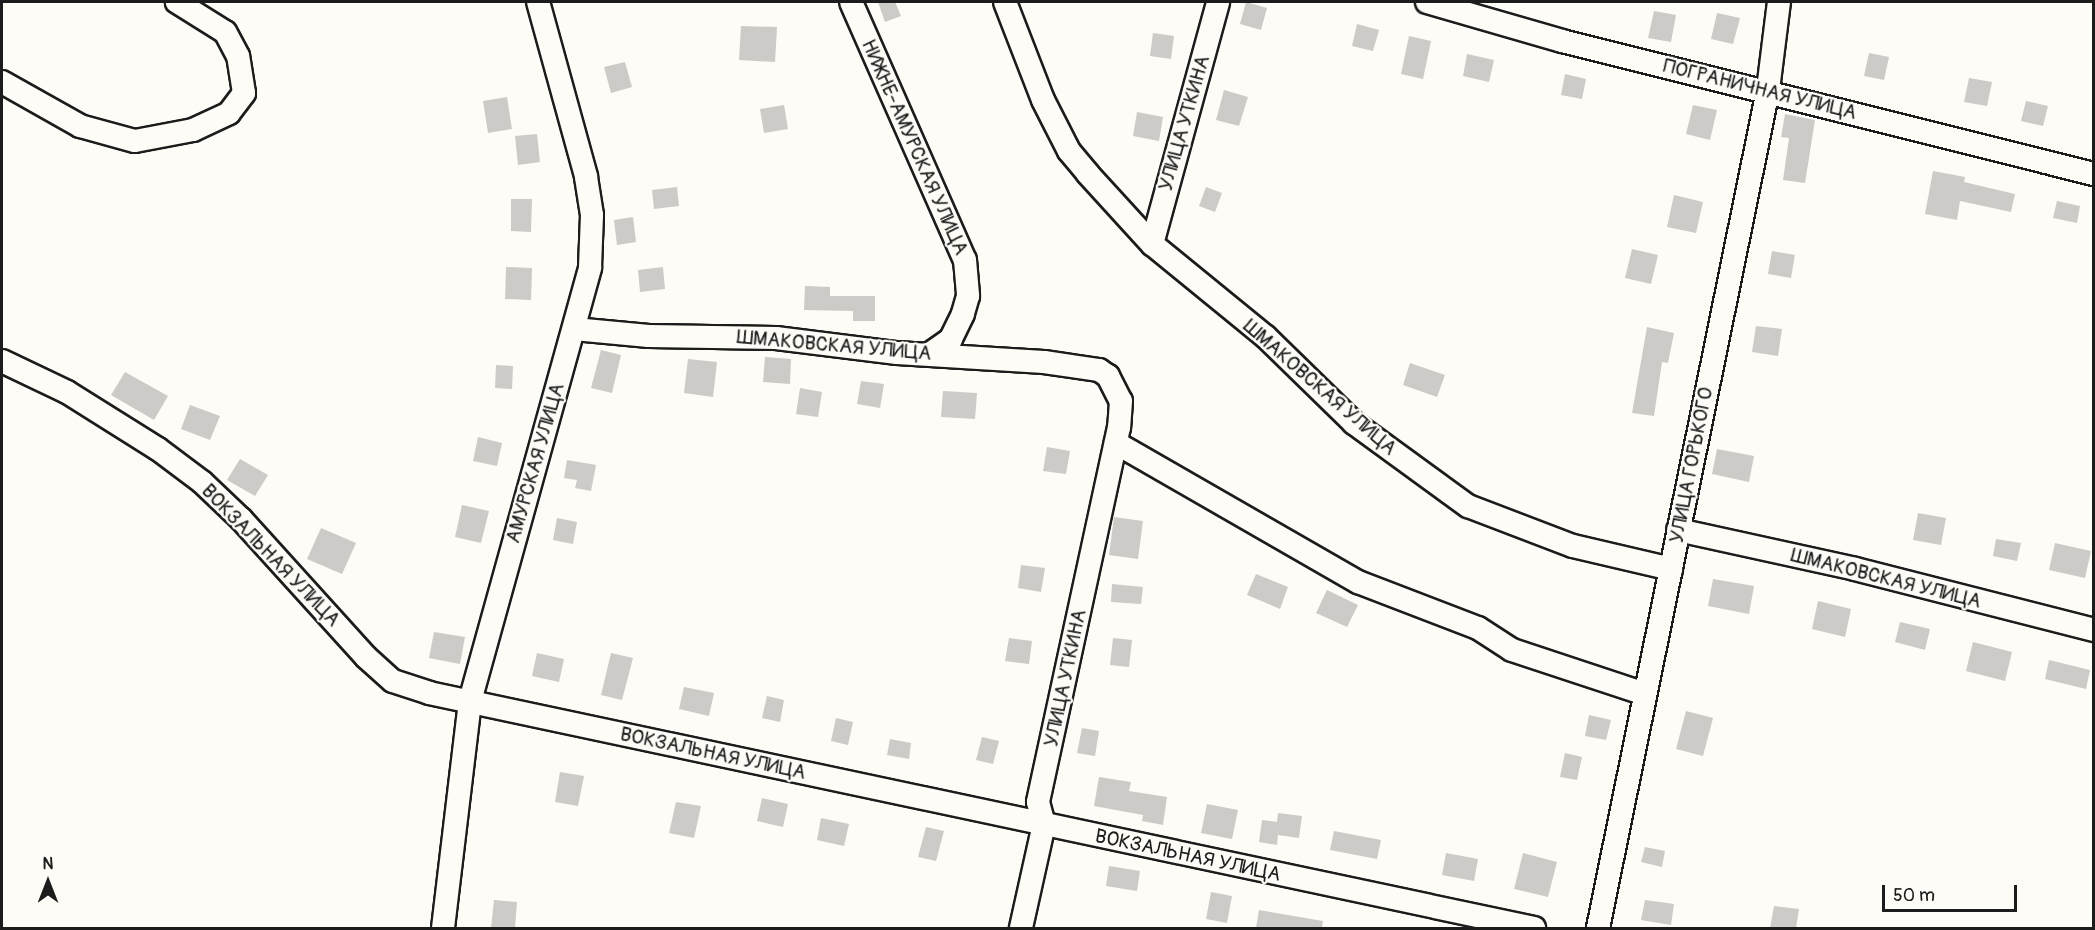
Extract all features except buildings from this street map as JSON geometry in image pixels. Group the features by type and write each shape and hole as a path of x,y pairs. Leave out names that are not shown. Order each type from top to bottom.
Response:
{"street":[{"path":"2,82 80,126 135,141 193,130 229,113 243,93 238,56 225,32 177,2"},
{"name":"АМУРСКАЯ УЛИЦА","path":"443,928 470,701 590,267 592,215 586,176 538,2"},
{"name":"НИЖНЕ-АМУРСКАЯ УЛИЦА","path":"851,2 965,260 968,288 963,314 951,339 931,353"},
{"name":"ШМАКОВСКАЯ УЛИЦА","path":"1005,2 1043,100 1069,151 1152,244 1266,337 1354,423 1468,506 1573,546 1671,569"},
{"name":"УЛИЦА УТКИНА","path":"1152,244 1218,2"},
{"name":"ПОГРАНИЧНАЯ УЛИЦА","path":"1427,2 1562,41 1768,90 2094,174"},
{"name":"УЛИЦА ГОРЬКОГО","path":"1598,928 1768,90 1779,2"},
{"name":"ШМАКОВСКАЯ УЛИЦА","path":"574,329 649,336 776,338 897,353 931,353 1099,370 1119,392 1118,435"},
{"name":"ВОКЗАЛЬНАЯ УЛИЦА","path":"2,361 67,392 158,449 202,482 241,519 366,657 393,681 470,701 1534,928"},
{"path":"1118,435 1358,582 1478,628 1512,650 1645,694"},
{"name":"УЛИЦА УТКИНА","path":"1022,928 1044,824 1038,802 1118,435"},
{"name":"ШМАКОВСКАЯ УЛИЦА","path":"1678,530 1855,569 2094,630"}]}
